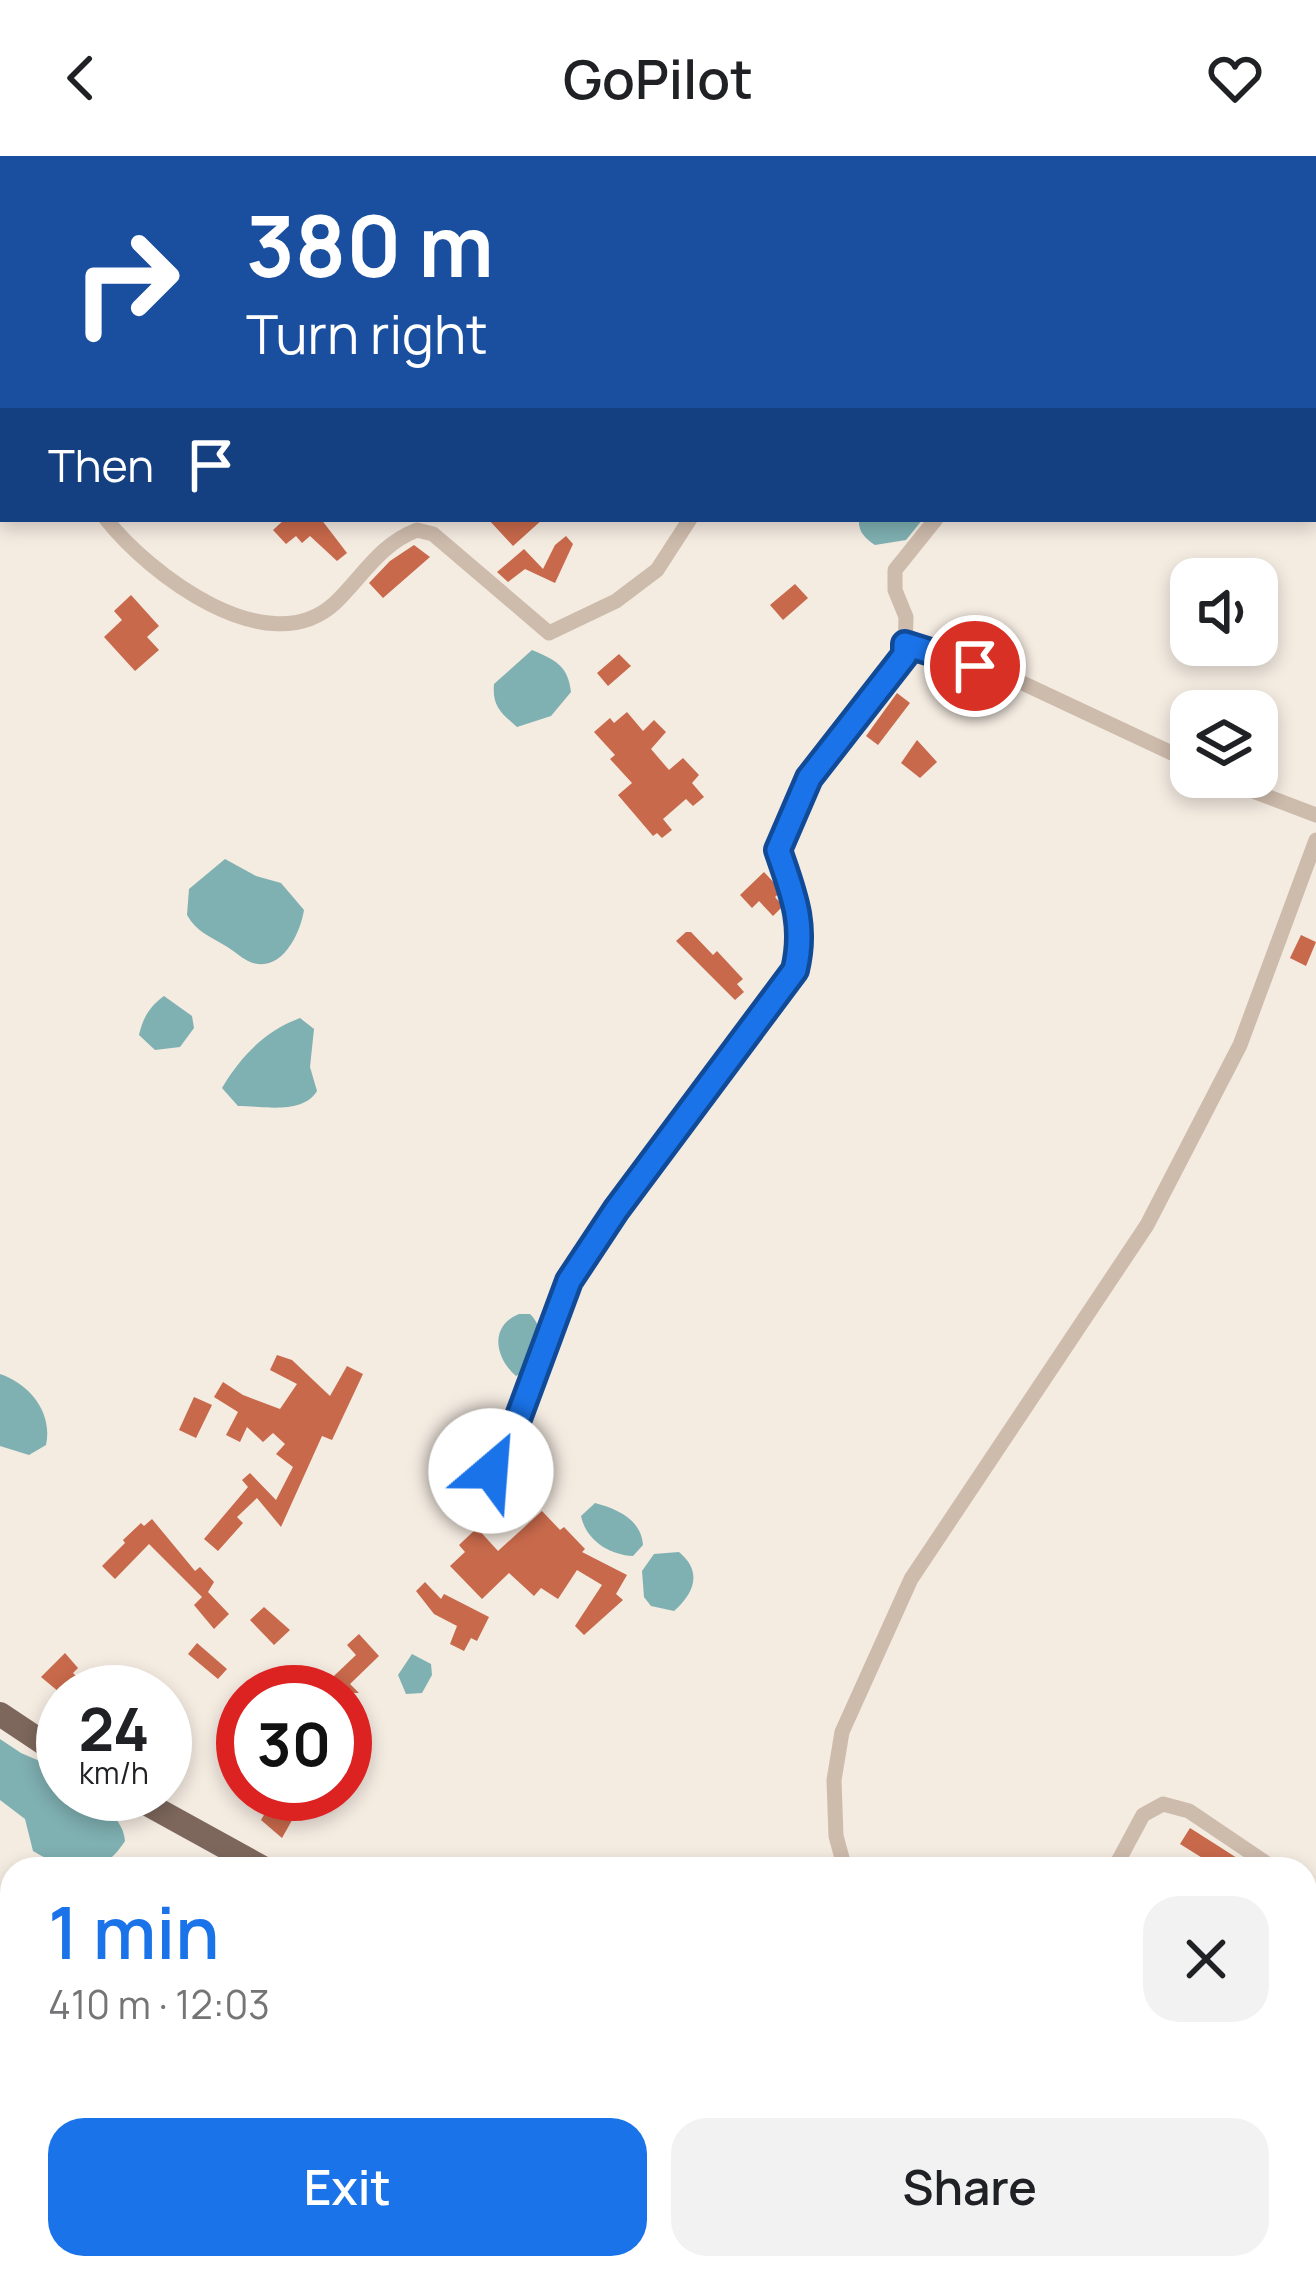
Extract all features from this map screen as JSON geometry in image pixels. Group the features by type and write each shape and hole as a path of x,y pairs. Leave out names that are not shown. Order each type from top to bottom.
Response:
{"main road":[{"path":"0,1714 36,1738"},
{"path":"178,1821 243,1857"}],"street":[{"path":"108,522 196,596 230,616 263,622 307,620 336,602 388,547 417,530 433,534 549,633 616,602 658,570 688,522"},
{"path":"476,1490 506,1451 569,1281 616,1210 795,970 802,941 800,924 778,850 809,778 905,655 906,616 896,590 896,570 934,522"},
{"path":"905,644 1016,680 1170,752"},
{"path":"1271,798 1316,815"},
{"path":"842,1857 834,1780 842,1732 910,1579 1147,1225 1240,1045 1316,840"},
{"path":"1120,1857 1143,1815 1163,1804 1189,1811 1257,1857"}],"water":[{"path":"859,522 921,522 906,540 875,545"},
{"path":"532,650 559,665 571,692 551,716 517,727 499,708 494,684"},
{"path":"225,859 281,883 304,910 293,941 270,963 245,959 203,933 187,915 189,889"},
{"path":"164,996 192,1016 194,1028 180,1047 155,1050 139,1035 147,1013"},
{"path":"300,1018 314,1029 310,1067 317,1091 292,1106 238,1106 222,1088 229,1076 265,1037"},
{"path":"519,1314 530,1314 540,1339 535,1366 516,1376 503,1360 498,1343 503,1326"},
{"path":"0,1374 30,1392 46,1422 46,1445 29,1455 0,1446"},
{"path":"595,1503 619,1512 638,1528 643,1545 633,1556 607,1549 593,1539 581,1516"},
{"path":"679,1552 691,1567 691,1590 674,1611 651,1606 644,1597 642,1571 654,1554"},
{"path":"412,1654 431,1664 432,1675 422,1693 406,1694 398,1675"},
{"path":"0,1739 36,1759 36,1821 117,1821 125,1841 112,1857 45,1857 33,1851 25,1819 0,1800"}],"building":[{"path":"282,522 323,522 347,553 337,561 310,536 302,543 296,536 286,544 273,530"},
{"path":"491,522 540,522 513,546"},
{"path":"566,536 573,544 555,583 525,569 508,582 497,572 524,549 543,569 555,545"},
{"path":"414,545 430,557 383,598 369,583"},
{"path":"795,584 808,598 783,620 770,605"},
{"path":"131,595 159,626 147,637 159,650 135,671 104,637 122,620 114,611"},
{"path":"619,654 631,666 608,686 597,673"},
{"path":"897,693 910,703 878,745 866,736"},
{"path":"627,712 643,731 654,720 666,732 651,749 669,770 683,758 699,775 692,783 704,797 693,806 686,799 663,819 672,830 662,838 657,833 653,836 618,795 632,783 594,732 610,718 614,723"},
{"path":"917,740 937,762 920,778 901,763"},
{"path":"764,872 778,887 780,893 775,897 783,906 773,916 759,901 752,908 740,895"},
{"path":"686,932 713,955 717,951 743,979 737,984 744,992 735,1000 676,941"},
{"path":"1301,935 1316,942 1306,966 1290,958"},
{"path":"277,1355 292,1360 330,1396 347,1366 363,1374 332,1440 322,1436 281,1527 257,1498 237,1517 243,1523 218,1551 204,1539 248,1487 242,1480 250,1473 276,1500 293,1467 276,1454 285,1444 273,1433 263,1442 247,1427 240,1442 226,1435 238,1412 214,1397 223,1382 280,1409 297,1384 270,1370"},
{"path":"194,1397 212,1405 196,1438 179,1430"},
{"path":"522,1462 552,1475 544,1492 514,1473"},
{"path":"542,1511 560,1530 564,1527 585,1549 582,1552 627,1575 616,1594 623,1600 584,1635 575,1626 602,1585 577,1570 558,1599 541,1588 534,1596 509,1573 482,1599 450,1566 465,1552 459,1545 477,1528 498,1551"},
{"path":"152,1519 195,1571 200,1567 214,1582 208,1592 229,1614 214,1629 194,1605 202,1597 149,1544 115,1579 102,1566 141,1523 144,1526"},
{"path":"425,1582 441,1599 444,1594 489,1617 477,1641 471,1638 464,1651 450,1644 457,1626 434,1614 416,1591"},
{"path":"264,1607 290,1630 274,1645 250,1620"},
{"path":"359,1634 379,1656 370,1665 345,1665 356,1655 347,1645"},
{"path":"197,1643 222,1665 216,1665 216,1677 188,1654"},
{"path":"65,1653 75,1665 53,1665"},
{"path":"262,1821 292,1821 282,1838"},
{"path":"1190,1828 1235,1857 1201,1857 1180,1844"}],"route":[{"path":"491,1471 506,1451 569,1281 616,1210 795,970 802,941 778,850 809,778 905,655 905,644 975,666"}]}
